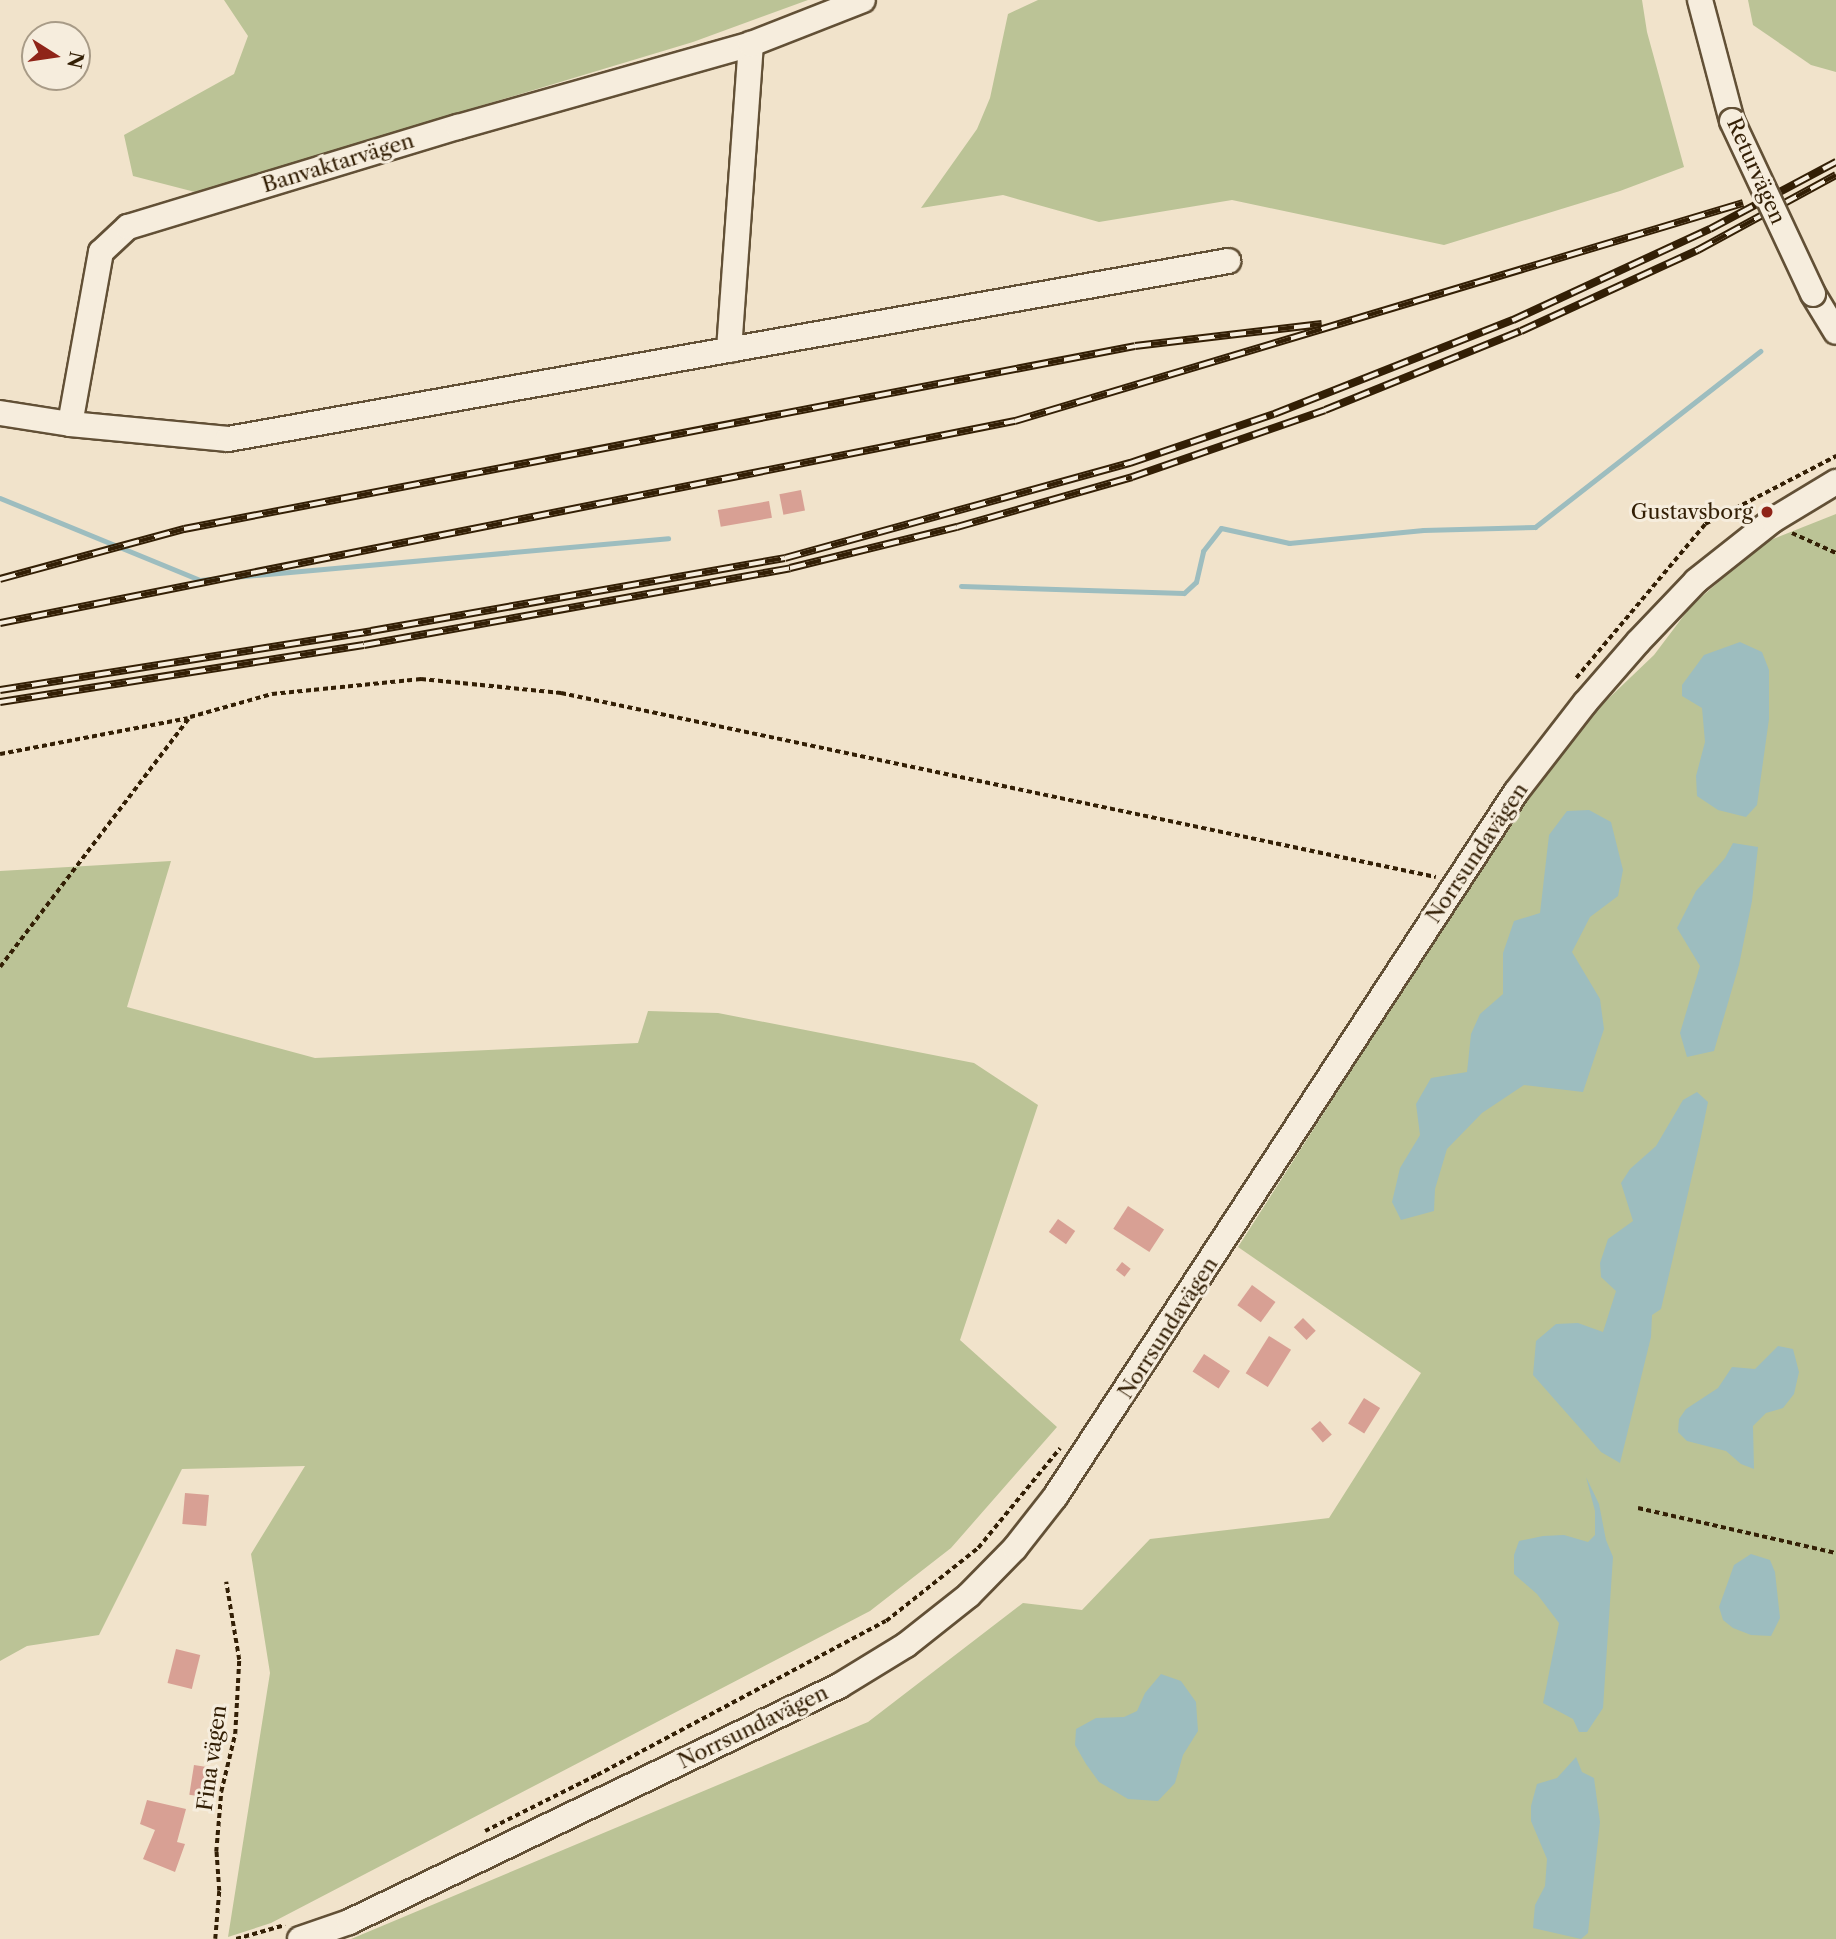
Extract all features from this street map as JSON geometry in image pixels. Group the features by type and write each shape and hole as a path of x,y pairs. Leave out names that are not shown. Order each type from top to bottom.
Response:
{"street":[{"name":"Banvaktarvägen","path":"70,424 101,252 128,227 458,127 751,44 863,0"},
{"name":"Returvägen","path":"1700,0 1732,121 1813,294 1836,332"},
{"path":"729,350 751,44"},
{"path":"0,413 70,424 228,439 1228,261"},
{"name":"Norrsundavägen","path":"294,1932 349,1922 839,1686 906,1645 969,1595 1015,1548 1062,1487 1444,876 1516,792 1585,703 1696,581 1773,520 1836,482"}],"path":[{"path":"1572,684 1705,524 1836,456"},
{"path":"1773,520 1810,543 1836,553"},
{"path":"0,754 190,718 272,694 421,679 561,694 1444,876"},
{"path":"0,967 190,718"},
{"path":"1428,888 1444,876"},
{"path":"472,1837 597,1775 886,1620 978,1548 1062,1445"},
{"path":"1638,1508 1836,1553"},
{"name":"Fina vägen","path":"215,1939 221,1792 235,1734 239,1660 226,1582"},
{"path":"236,1939 294,1932"}],"green space":[{"path":"224,0 808,0 693,42 195,192 133,176 124,135 234,74 248,36"},
{"path":"1038,0 1642,0 1647,32 1684,167 1620,191 1444,245 1232,200 1099,222 1003,195 921,208 977,129 990,98 1008,14"},
{"path":"1748,0 1836,0 1836,72 1811,65 1753,25"},
{"path":"1836,514 1836,1939 351,1939 868,1722 1023,1603 1082,1610 1150,1539 1329,1518 1421,1373 1238,1247 1510,822 1588,718 1654,655 1691,606 1763,543"},
{"path":"171,861 127,1007 315,1058 638,1043 648,1011 718,1013 974,1063 1038,1105 960,1340 1057,1427 951,1548 870,1611 271,1923 228,1937 270,1673 251,1554 305,1466 182,1469 99,1635 27,1646 0,1661 0,871"}],"water":[{"path":"1740,642 1762,652 1769,670 1769,719 1757,805 1746,817 1718,810 1697,796 1696,776 1705,742 1702,708 1682,696 1682,685 1704,655"},
{"path":"1589,810 1611,822 1623,870 1618,896 1590,917 1572,952 1600,999 1604,1029 1583,1092 1524,1085 1482,1113 1447,1149 1435,1189 1434,1211 1401,1220 1392,1202 1400,1168 1420,1135 1416,1104 1431,1078 1467,1072 1471,1034 1480,1014 1503,994 1503,953 1514,921 1540,913 1549,835 1567,811"},
{"path":"1733,843 1758,847 1752,901 1739,965 1714,1051 1687,1057 1680,1033 1700,966 1677,928 1696,891 1725,858"},
{"path":"1697,1092 1708,1102 1699,1146 1661,1309 1652,1315 1651,1337 1620,1463 1601,1452 1533,1375 1536,1341 1556,1324 1578,1323 1603,1332 1616,1291 1601,1277 1600,1263 1608,1239 1633,1221 1621,1183 1630,1169 1656,1146 1683,1100"},
{"path":"1778,1346 1793,1349 1799,1372 1794,1394 1783,1408 1766,1413 1753,1426 1754,1469 1741,1464 1726,1451 1687,1441 1678,1432 1679,1419 1686,1409 1718,1388 1732,1367 1755,1369"},
{"path":"1586,1477 1599,1504 1606,1540 1613,1557 1603,1708 1587,1732 1579,1732 1573,1719 1543,1703 1559,1623 1537,1594 1514,1574 1514,1555 1519,1541 1564,1535 1588,1542 1595,1535 1595,1511"},
{"path":"1751,1554 1770,1560 1775,1572 1780,1618 1771,1636 1751,1635 1733,1628 1723,1620 1719,1607 1734,1565"},
{"path":"1161,1674 1181,1681 1196,1702 1198,1731 1183,1755 1175,1783 1158,1801 1128,1799 1099,1782 1075,1745 1076,1729 1096,1718 1124,1717 1137,1711 1145,1693"},
{"path":"1576,1757 1582,1772 1594,1778 1600,1822 1588,1933 1581,1939 1533,1928 1535,1905 1545,1886 1547,1859 1531,1821 1531,1806 1537,1784 1557,1778"}],"building":[{"path":"801,490 805,511 783,515 779,494"},
{"path":"769,501 772,518 721,527 718,510"},
{"path":"1128,1206 1164,1229 1149,1252 1113,1229"},
{"path":"1058,1219 1075,1231 1066,1244 1049,1232"},
{"path":"1122,1262 1131,1269 1125,1277 1116,1270"},
{"path":"1252,1285 1275,1302 1261,1322 1237,1305"},
{"path":"1303,1318 1316,1331 1307,1340 1294,1327"},
{"path":"1269,1336 1291,1350 1268,1387 1246,1373"},
{"path":"1204,1354 1230,1371 1219,1388 1193,1372"},
{"path":"1364,1398 1380,1408 1364,1434 1348,1423"},
{"path":"1320,1421 1332,1435 1323,1442 1311,1429"},
{"path":"185,1493 209,1495 206,1526 182,1524"},
{"path":"176,1649 200,1655 192,1689 168,1683"},
{"path":"194,1765 207,1767 202,1797 189,1795"},
{"path":"147,1800 186,1809 177,1842 185,1844 175,1872 143,1859 155,1830 140,1824"}],"waterway":[{"path":"961,586 1184,593 1196,582 1203,551 1221,528 1289,543 1423,530 1535,527 1760,351"},
{"path":"0,498 200,580 668,538"}],"railway":[{"path":"0,690 371,631 785,558 1130,463 1274,414 1513,320 1710,229 1836,162"},
{"path":"0,702 364,645 790,568 957,527 1132,477 1325,410 1521,331 1698,250 1836,175"},
{"path":"0,623 1015,421 1743,203"},
{"path":"0,579 184,529 1135,346 1322,324"}],"place":[{"name":"Gustavsborg","path":"1767,512"}]}
